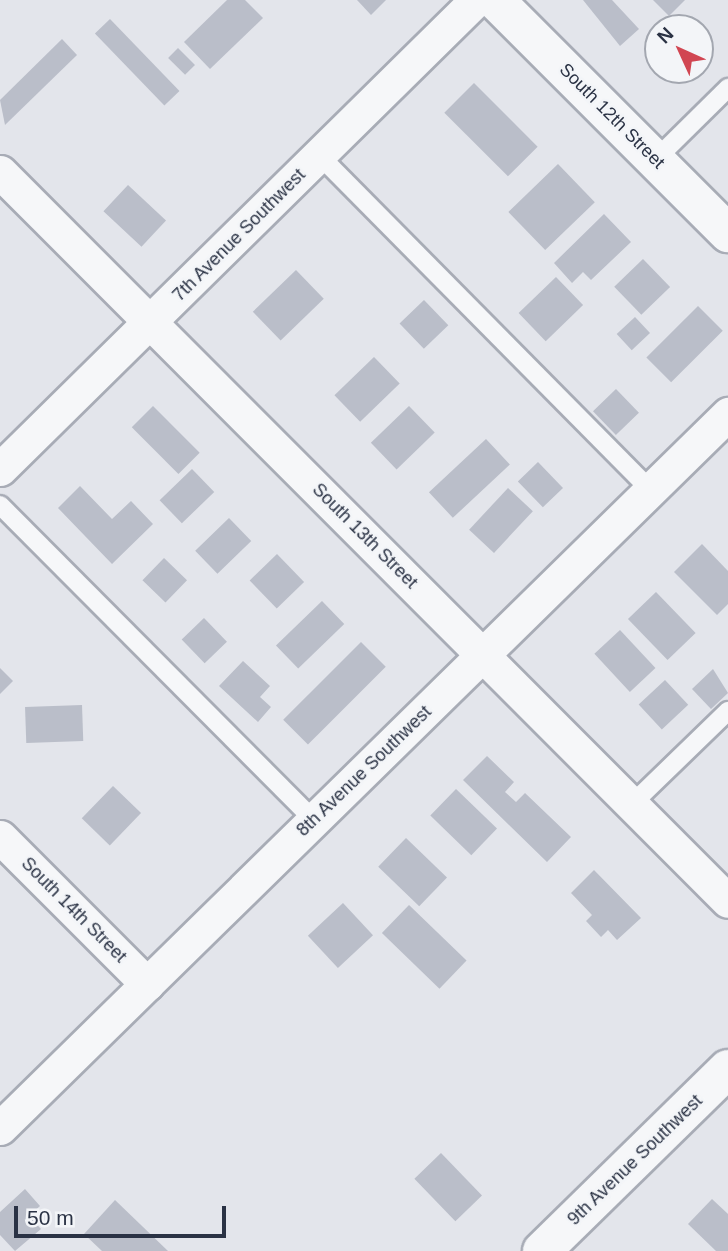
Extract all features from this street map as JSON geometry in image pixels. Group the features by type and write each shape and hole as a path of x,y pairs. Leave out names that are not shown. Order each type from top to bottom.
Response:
{"street":[{"name":"7th Avenue Southwest","path":"0,469 476,0"},
{"name":"South 12th Street","path":"495,0 728,233"},
{"name":"South 13th Street","path":"0,172 728,901"},
{"name":"8th Avenue Southwest","path":"0,1128 728,414"},
{"name":"South 14th Street","path":"0,837 147,984"},
{"name":"9th Avenue Southwest","path":"542,1251 728,1069"}],"lane":[{"path":"655,160 728,88"},
{"path":"319,155 651,490"},
{"path":"0,505 314,820"},
{"path":"632,804 728,711"}],"building":[{"path":"227,0 245,0 263,18 210,69 184,42"},
{"path":"357,0 386,0 371,15"},
{"path":"583,0 612,0 639,29 620,46"},
{"path":"653,0 685,0 671,14 667,14"},
{"path":"110,19 179,91 164,106 95,34"},
{"path":"62,39 77,55 5,125 0,100"},
{"path":"178,48 195,65 185,75 168,58"},
{"path":"474,83 538,147 508,176 444,113"},
{"path":"558,164 595,202 545,250 508,212"},
{"path":"128,185 166,220 141,247 103,211"},
{"path":"604,214 631,242 591,280 583,272 572,283 554,263"},
{"path":"643,259 670,287 641,315 614,287"},
{"path":"296,270 324,299 281,340 253,312"},
{"path":"556,277 583,305 546,341 519,313"},
{"path":"424,300 448,325 424,349 400,324"},
{"path":"698,306 723,331 671,382 646,358"},
{"path":"635,317 650,333 632,350 617,334"},
{"path":"374,357 400,384 360,422 334,395"},
{"path":"616,389 639,413 616,435 593,411"},
{"path":"153,406 200,453 178,474 132,427"},
{"path":"409,406 435,433 397,469 371,443"},
{"path":"486,439 510,465 453,518 429,492"},
{"path":"538,462 563,488 543,507 518,481"},
{"path":"192,469 214,492 182,523 160,500"},
{"path":"80,486 112,519 131,501 153,524 112,564 58,508"},
{"path":"508,488 533,511 494,553 469,530"},
{"path":"229,518 251,541 217,574 195,551"},
{"path":"702,544 728,571 728,604 717,615 674,572"},
{"path":"277,554 304,582 277,608 250,580"},
{"path":"164,558 187,580 165,603 142,580"},
{"path":"656,592 696,633 668,660 628,619"},
{"path":"322,601 344,624 298,668 276,645"},
{"path":"204,618 227,642 205,663 182,640"},
{"path":"620,630 655,668 630,692 594,654"},
{"path":"361,642 386,667 308,745 283,720"},
{"path":"243,661 270,686 260,697 271,707 258,722 219,686"},
{"path":"0,668 13,681 0,694"},
{"path":"713,669 728,693 711,709 692,689"},
{"path":"665,680 688,705 662,729 639,705"},
{"path":"82,705 83,741 26,743 25,707"},
{"path":"487,756 514,782 505,792 516,802 525,793 571,837 547,862 463,780"},
{"path":"113,786 141,813 110,845 82,818"},
{"path":"456,789 497,829 471,855 430,816"},
{"path":"406,838 447,878 419,906 378,867"},
{"path":"594,870 641,918 617,940 608,930 601,937 586,921 592,915 571,893"},
{"path":"343,903 373,935 338,968 308,936"},
{"path":"409,905 467,961 439,989 382,933"},
{"path":"441,1153 482,1195 455,1221 414,1179"},
{"path":"25,1189 40,1206 29,1216 41,1229 15,1251 0,1235 0,1212"},
{"path":"712,1199 728,1214 728,1251 716,1251 688,1224"},
{"path":"115,1200 168,1251 102,1251 84,1234"}]}
